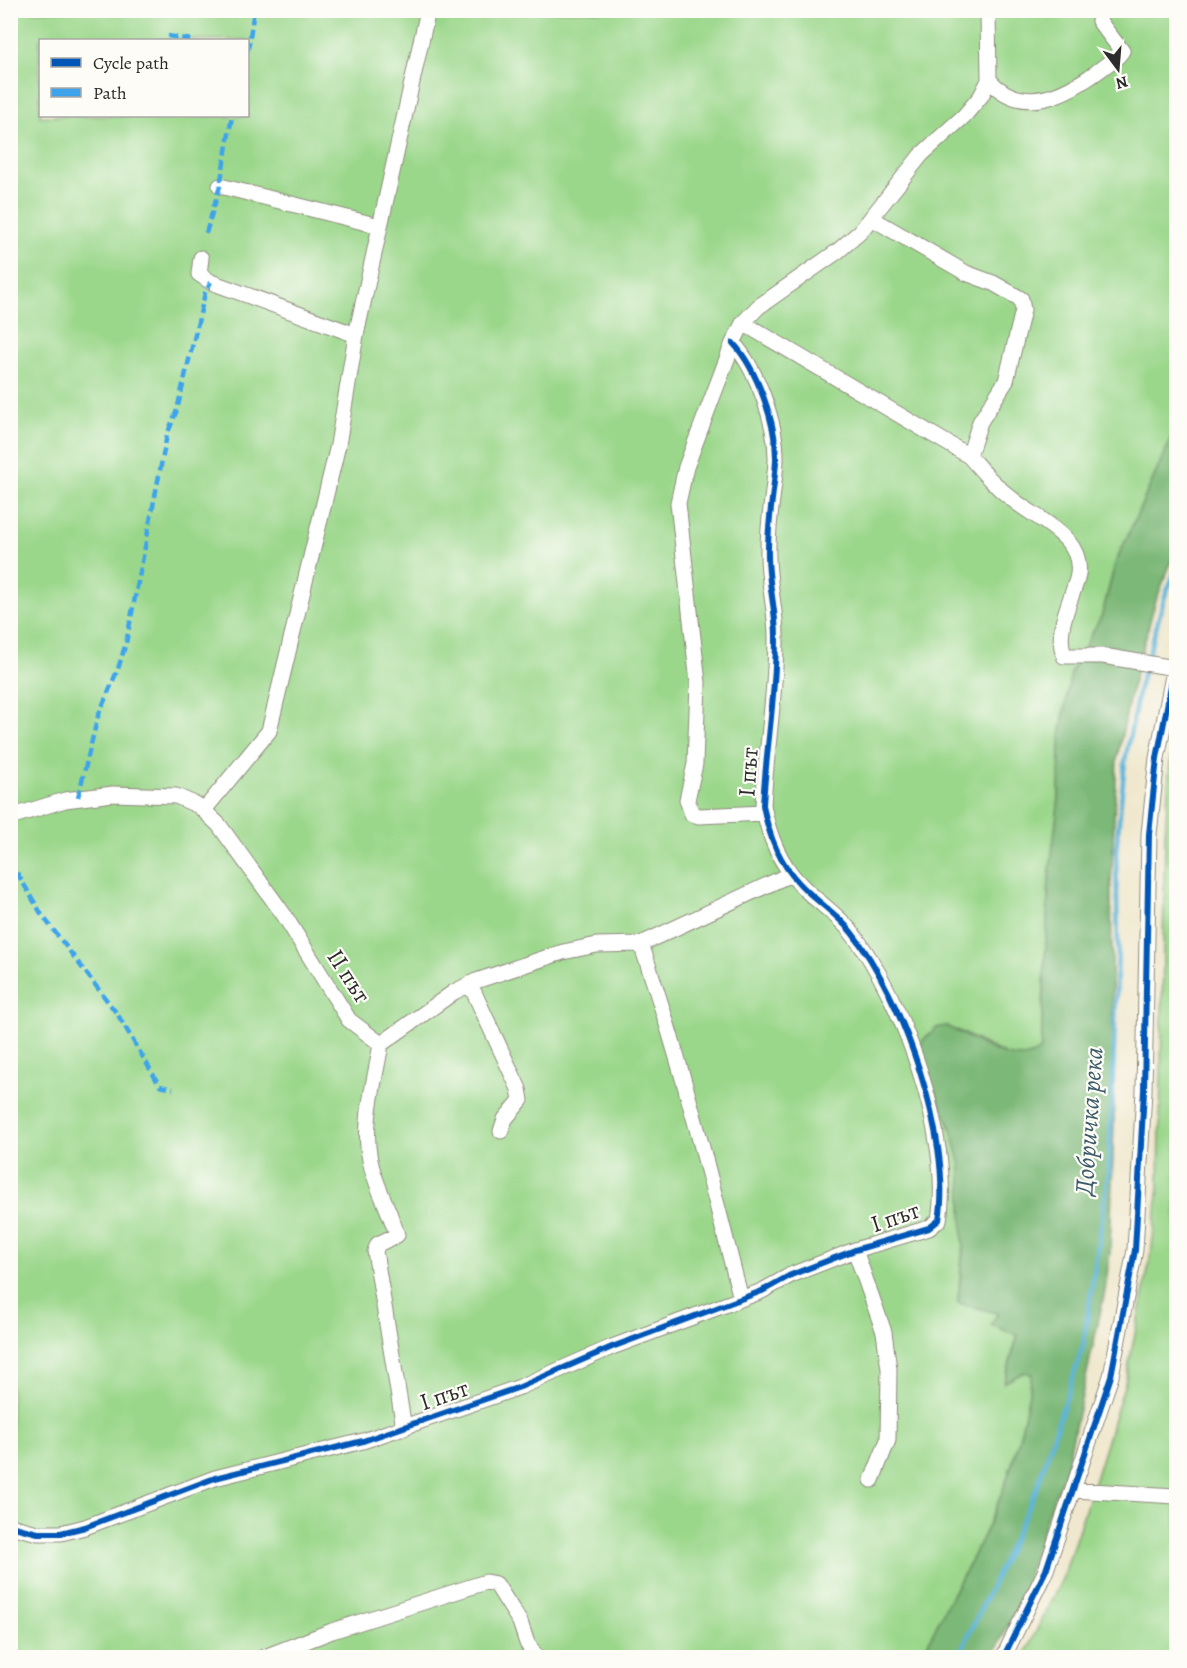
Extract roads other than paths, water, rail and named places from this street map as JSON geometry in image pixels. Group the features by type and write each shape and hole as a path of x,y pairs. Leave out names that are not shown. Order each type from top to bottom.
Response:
{"street":[{"path":"204,810 269,731 338,445 356,335 428,10"},
{"path":"764,813 699,816 692,814 687,800 694,764 698,683 678,503 687,467 733,343 744,323 758,307 838,251 873,219 921,155 964,116 981,96 989,80 988,10"},
{"path":"989,80 1000,92 1018,100 1043,99 1063,92 1098,71 1122,51 1099,21"},
{"path":"220,186 380,226"},
{"path":"873,219 966,273 993,283 1021,299 1023,310 1006,381 980,422 969,456"},
{"path":"201,258 200,274 212,282 356,335"},
{"path":"744,323 969,456 995,485 1015,502 1044,519 1072,546 1080,562 1063,622 1064,656 1176,664 1157,758 1149,834 1144,1091 1135,1250 1111,1376 1046,1570 1003,1658"},
{"name":"І път","path":"10,1526 38,1533 61,1533 85,1527 215,1478 331,1450 404,1428 520,1387 612,1347 741,1299 855,1250 929,1228 939,1220 941,1209 938,1149 934,1122 916,1058 894,999 878,969 850,930 791,874 776,847 764,813 765,762 775,680 776,634 768,559 768,531 776,459 770,422 759,387 747,358 733,343"},
{"name":"ІІ път","path":"10,816 65,800 113,794 176,796 204,810 219,825 284,915 349,1020 381,1044"},
{"path":"404,1428 375,1251 378,1244 397,1235 374,1176 368,1142 381,1044 454,992 470,984 563,952 597,945 641,944 791,874"},
{"path":"641,944 665,1012 696,1122 741,1299"},
{"path":"470,984 519,1089 521,1100 505,1119 501,1131"},
{"path":"855,1250 884,1332 888,1369 888,1440 872,1480"},
{"path":"1074,1490 1176,1496"},
{"path":"270,1656 332,1631 486,1582 496,1584 520,1622 527,1642 537,1658"}],"waterway":[{"name":"Добричка река","path":"958,1658 1036,1490 1083,1346 1109,1172 1118,948 1116,851 1125,761 1139,688 1165,596 1176,569"}]}
